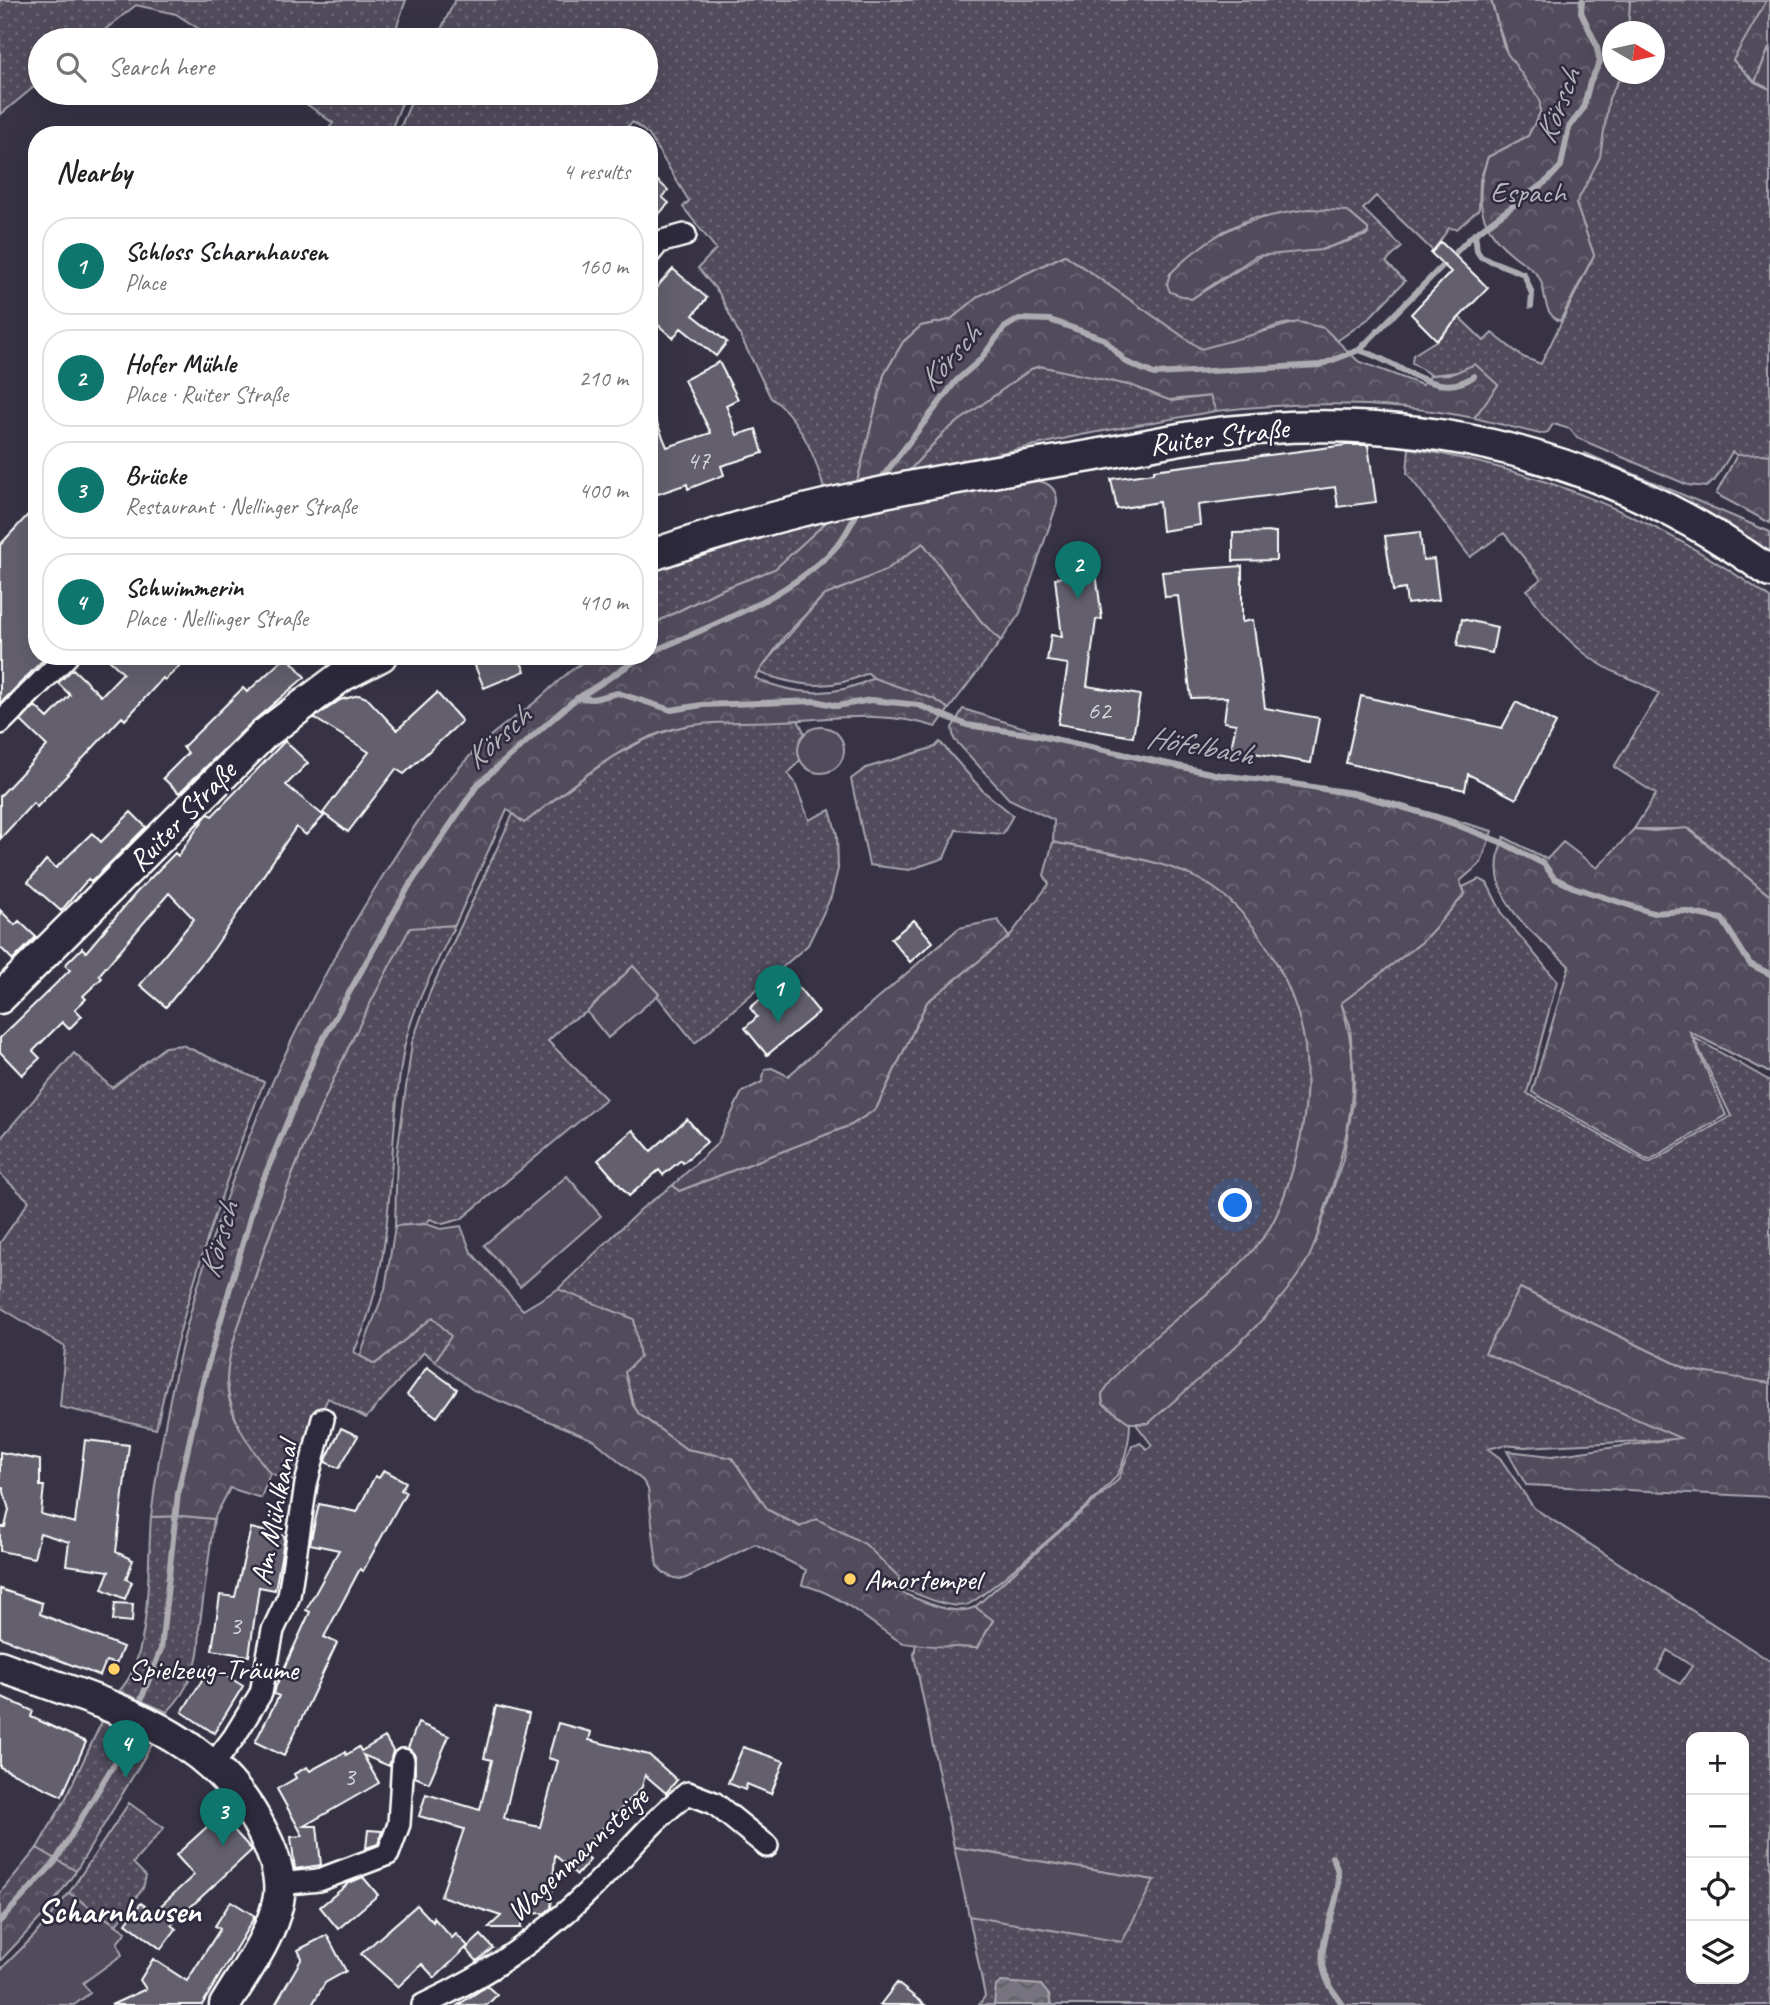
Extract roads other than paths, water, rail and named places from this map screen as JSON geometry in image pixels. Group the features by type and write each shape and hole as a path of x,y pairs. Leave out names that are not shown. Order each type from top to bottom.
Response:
{"main road":[{"name":"Ruiter Straße","path":"658,553 761,519 910,486 1229,431 1312,426 1396,428 1483,442 1584,472 1688,520 1770,572"},
{"name":"Ruiter Straße","path":"0,998 262,735 313,695 361,665"},
{"path":"0,1666 159,1726 212,1766 243,1801 261,1829 272,1854 279,1884 278,1903 268,1930 225,2005"}],"street":[{"path":"658,243 685,235"},
{"path":"0,723 58,665"},
{"name":"Am Mühlkanal","path":"212,1766 234,1737 261,1693 273,1630 290,1590 306,1484 323,1419"},
{"path":"279,1884 319,1880 388,1854 399,1824 403,1760"},
{"name":"Wagenmannsteige","path":"423,2005 475,1979 523,1946 590,1890 666,1810 688,1793 714,1803 767,1846"}],"water":[{"path":"1001,1982 1041,1985 1049,1995 1051,2005 994,2005 996,1986"}],"waterway":[{"name":"Körsch","path":"877,484 956,381 980,360 1004,328 1019,319 1050,320 1104,339 1126,362 1154,374 1320,365 1359,350 1471,237 1548,180 1561,166 1569,127 1583,109 1590,82 1600,62 1596,44 1581,12 1582,0"},
{"name":"Körsch","path":"1475,233 1477,251 1481,257 1524,274 1532,294 1531,306"},
{"name":"Körsch","path":"1359,350 1431,382 1446,385 1460,383 1474,376"},
{"name":"Körsch","path":"658,649 748,609 796,581 839,544 861,507"},
{"name":"Körsch","path":"137,1710 161,1649 178,1493 201,1389 256,1197 318,1048 409,886 478,784 572,702 629,665"},
{"name":"Höfelbach","path":"577,698 593,699 618,693 671,710 702,705 816,701 837,706 871,700 918,705 967,725 1035,735 1219,775 1289,783 1364,796 1436,817 1503,843 1544,864 1554,878 1573,887 1653,913 1683,911 1722,919 1750,964 1770,974"},
{"name":"Körsch","path":"0,1921 55,1862 117,1759 132,1724"},
{"path":"1332,1857 1337,1869 1337,1896 1325,1938 1323,1965 1328,1981 1343,2005"}],"place":[{"name":"Hofer Mühle","path":"1078,599"},
{"name":"Schloss Scharnhausen","path":"778,1023"},
{"name":"Amortempel","path":"850,1579"},
{"name":"Spielzeug-Träume","path":"114,1669"},
{"name":"Schwimmerin","path":"126,1778"},
{"name":"Brücke","path":"223,1846"}],"district":[{"name":"Scharnhausen","path":"119,1910"}],"park label":[{"name":"Espach","path":"1528,192"}]}
